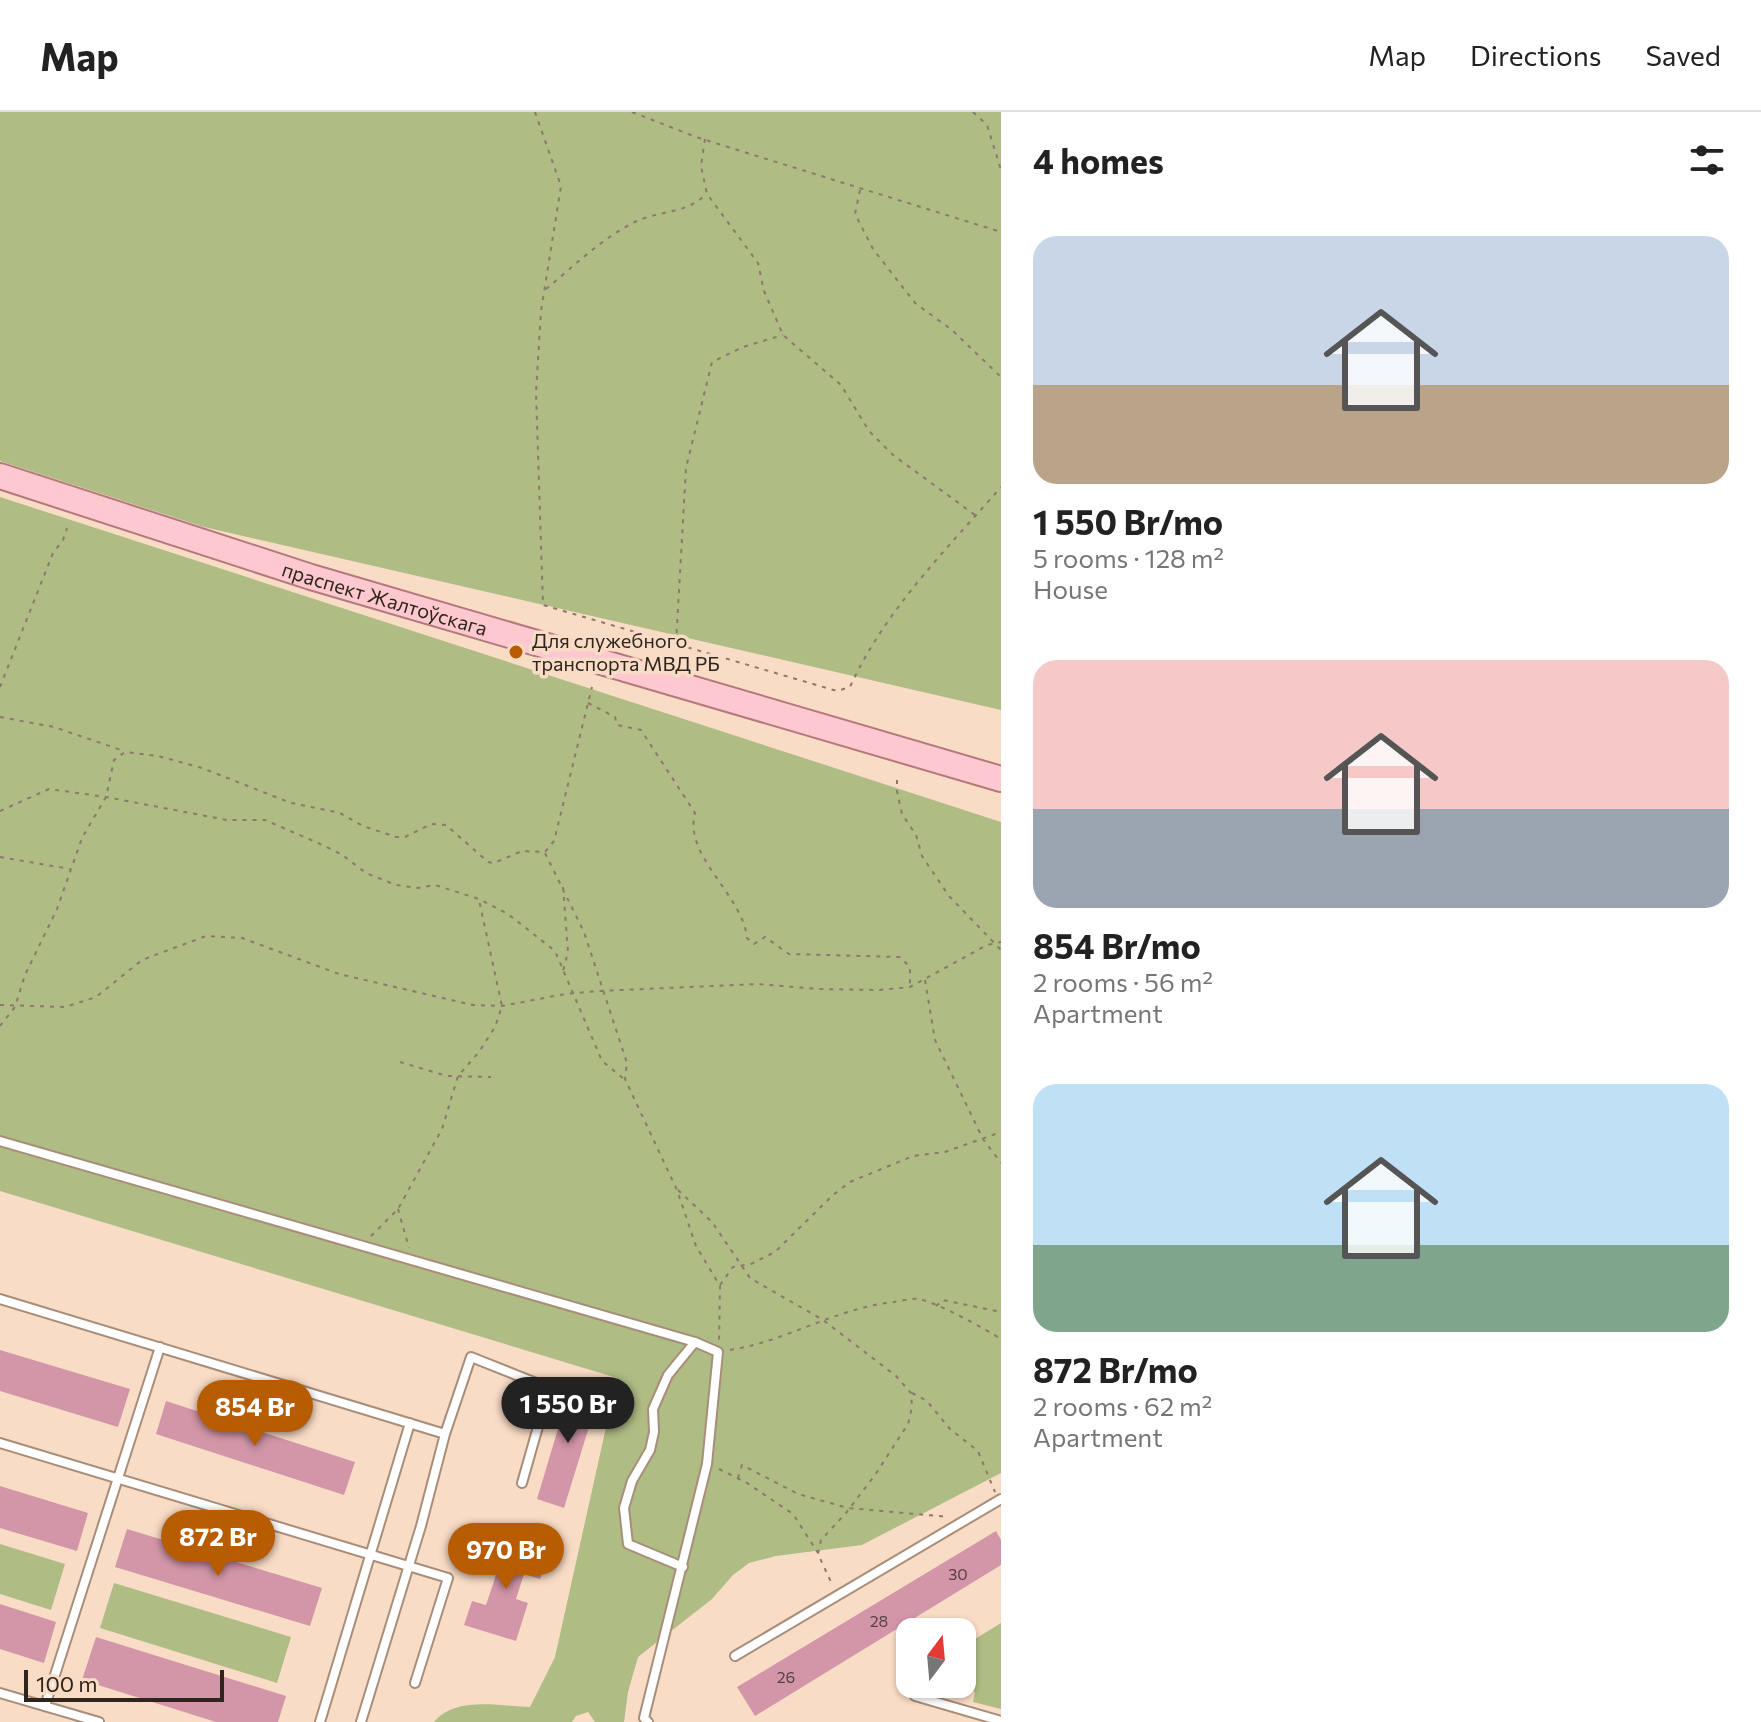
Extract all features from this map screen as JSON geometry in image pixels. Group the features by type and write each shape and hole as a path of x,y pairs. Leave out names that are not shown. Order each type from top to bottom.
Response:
{"main road":[{"name":"праспект Жалтоўскага","path":"0,476 311,577 1001,779"}],"lane":[{"path":"0,1141 695,1342 718,1352 707,1464 644,1718 648,1722"},
{"path":"0,1299 445,1434"},
{"path":"683,1567 628,1544 624,1508 632,1481 650,1450 654,1432 653,1409 668,1375 695,1342"},
{"path":"45,1706 160,1347"},
{"path":"361,1722 421,1526 445,1434 471,1357 549,1388 522,1483"},
{"path":"320,1722 410,1423"},
{"path":"0,1443 448,1578 415,1683"},
{"path":"735,1656 1001,1501"},
{"path":"0,1693 99,1722"},
{"path":"922,1698 1001,1721"}],"path":[{"path":"535,112 561,186 545,290 536,392 543,605 837,691 850,687 864,655 898,605 1001,487"},
{"path":"632,112 705,139 1001,232"},
{"path":"973,112 987,125 1001,170"},
{"path":"705,139 701,166 707,194 758,263 764,291 783,335 841,385 869,431 893,455 975,516"},
{"path":"860,189 855,214 873,249 915,303 952,330 1001,377"},
{"path":"545,290 589,253 637,221 699,202 707,194"},
{"path":"676,644 686,468 712,362 743,347 783,335"},
{"path":"0,687 53,553 67,528"},
{"path":"545,852 554,841 592,687"},
{"path":"587,703 615,717 617,725 641,730 652,744 695,813 691,828 711,870 746,923 747,938 754,944 765,937 789,954 900,957 910,967 910,987"},
{"path":"0,717 54,727 125,752 158,756 202,768 291,803 340,813 363,826 396,837 405,837 431,824 446,825 488,862 494,863 522,851 545,852"},
{"path":"0,1026 15,1007 25,975 57,909 82,838 106,797 114,760 125,752"},
{"path":"897,780 902,814 916,835 922,856 949,896 1001,950"},
{"path":"0,811 49,789 227,820 265,820 341,854 366,873 396,885 418,888 435,885 479,899 508,914 555,951 602,1061 625,1079 677,1190 696,1246 720,1286 718,1352 750,1347 871,1304 918,1299 1001,1339"},
{"path":"545,852 584,932 627,1063 625,1079"},
{"path":"0,857 72,869"},
{"path":"563,886 568,952 563,971"},
{"path":"362,1245 398,1209 442,1129 458,1076 495,1027 502,1006 479,899"},
{"path":"0,1005 65,1007 96,997 142,960 206,936 242,938 339,974 473,1005 502,1006 602,991 758,984 819,989 910,987 987,945 1001,942"},
{"path":"924,979 935,1040 983,1139 1001,1163"},
{"path":"400,1062 447,1076 491,1077"},
{"path":"720,1286 733,1267 751,1264 775,1252 850,1182 913,1156 945,1152 1001,1132"},
{"path":"677,1190 712,1222 750,1278 823,1320 896,1376 911,1393 927,1401 950,1429 978,1451 1001,1501"},
{"path":"398,1209 414,1260"},
{"path":"935,1307 943,1300 1001,1312"},
{"path":"818,1554 821,1540 875,1475 908,1424 911,1393"},
{"path":"707,1464 738,1478 793,1514 818,1554 837,1596"},
{"path":"738,1478 742,1465 798,1494 848,1508 904,1511 964,1521"}],"green space":[{"path":"0,112 1001,112 1001,710 204,527 0,461"},
{"path":"0,497 1001,822 1001,1473 862,1545 776,1556 749,1563 733,1575 712,1599 638,1657 628,1692 624,1722 595,1722 588,1712 576,1716 572,1722 434,1722 454,1709 478,1704 530,1707 555,1657 617,1378 0,1191"},
{"path":"0,1544 65,1564 51,1610 0,1594"},
{"path":"114,1583 291,1637 277,1683 100,1628"},
{"path":"1001,1623 1001,1709 973,1702 976,1698 976,1638"}],"building":[{"path":"0,1350 130,1389 118,1427 0,1391"},
{"path":"572,1382 600,1391 564,1508 537,1499"},
{"path":"166,1401 355,1462 344,1495 156,1434"},
{"path":"0,1486 88,1513 77,1551 0,1528"},
{"path":"127,1529 322,1588 310,1626 115,1567"},
{"path":"996,1531 1001,1540 1001,1565 915,1618 896,1618 896,1629 755,1716 737,1687"},
{"path":"492,1539 548,1557 540,1579 524,1574 516,1599 528,1603 516,1641 464,1625 472,1601 486,1605 500,1563 486,1558"},
{"path":"0,1604 56,1622 44,1663 0,1649"},
{"path":"96,1637 286,1696 278,1722 216,1722 82,1680"}],"place":[{"name":"Для служебного транспорта МВД РБ","path":"516,652"}]}
